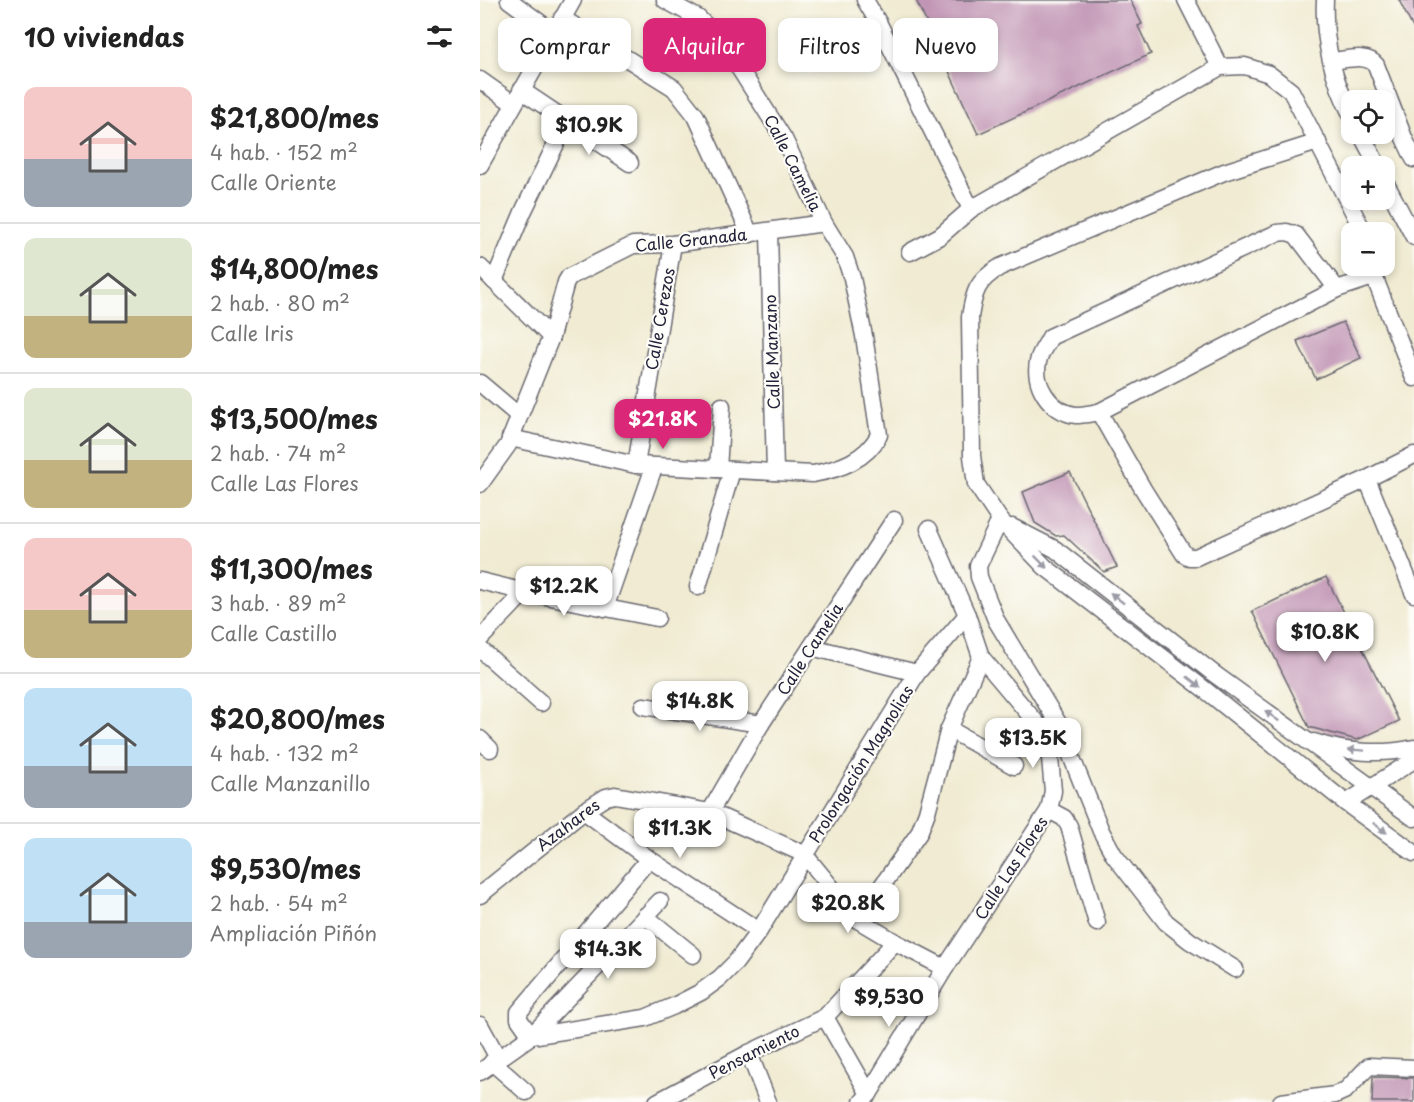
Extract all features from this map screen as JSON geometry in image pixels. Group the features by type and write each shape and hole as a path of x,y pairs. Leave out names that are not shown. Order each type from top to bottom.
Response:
{"street":[{"path":"509,0 534,18"},
{"path":"562,18 573,0"},
{"name":"Calle Camelia","path":"665,0 698,18 722,41 784,139 824,223 845,257 852,278 864,336 879,435 872,447 853,462 828,472 813,474 775,472"},
{"path":"865,0 971,210"},
{"path":"1186,0 1220,67"},
{"path":"1325,0 1324,26 1341,95"},
{"path":"1332,61 1366,58 1372,60 1414,159"},
{"path":"631,61 674,88 696,116 750,234"},
{"path":"910,252 940,237 971,210 1220,67 1245,66 1269,74 1291,92 1358,222"},
{"path":"480,165 532,72"},
{"path":"480,80 567,121 630,163"},
{"path":"494,281 523,212 567,121"},
{"path":"1318,142 1224,172 1000,267 984,276 974,294 970,316 972,456 976,484 1000,520 1045,567 1346,803 1414,853"},
{"path":"1395,201 1414,237"},
{"name":"Calle Granada","path":"480,484 508,445 551,337 566,282 570,277 633,245 673,244 824,223"},
{"name":"Calle Manzano","path":"769,231 775,472"},
{"path":"1337,289 1296,235 1287,232 1277,233 1050,338 1038,359 1038,379 1044,395 1057,409 1076,415 1099,412 1362,276"},
{"name":"Calle Cerezos","path":"636,465 673,244"},
{"path":"480,267 551,337"},
{"path":"1374,276 1414,378"},
{"path":"480,383 519,416"},
{"path":"698,587 725,470 722,406"},
{"path":"1099,412 1143,489 1184,554 1189,558 1196,557 1367,479 1414,455"},
{"path":"510,438 636,465 775,472"},
{"path":"605,608 654,466"},
{"path":"1367,479 1414,594"},
{"name":"Calle Camelia","path":"710,812 761,724 894,520"},
{"path":"1000,520 1055,549 1213,673 1414,818"},
{"path":"1000,520 978,566 979,577 996,620 1059,723 1101,831 1114,855 1166,922 1190,941 1235,969"},
{"path":"858,920 919,833 927,812 949,729 981,657 968,615 929,529"},
{"path":"480,581 657,618"},
{"path":"480,639 525,592"},
{"name":"Prolongación Magnolias","path":"531,1036 645,1018 701,992 720,978 736,962 759,931 804,854 917,673 968,615"},
{"name":"Prolongación Magnolias","path":"811,647 917,673"},
{"path":"480,649 541,703"},
{"name":"Calle Las Flores","path":"865,1098 943,971 1049,810 1053,791 1050,758 1039,726 981,657"},
{"path":"643,706 761,724"},
{"path":"949,729 1014,766"},
{"path":"1299,736 1327,746 1355,751 1395,751 1414,748"},
{"path":"1370,788 1395,751"},
{"path":"1346,803 1414,760"},
{"name":"Azahares","path":"480,895 584,811 606,797 615,795 710,812 804,854"},
{"path":"1049,810 1064,818 1070,826 1097,923"},
{"path":"584,811 649,859 759,931"},
{"path":"804,854 858,920 943,971"},
{"path":"531,1036 519,1019 519,1012 649,859"},
{"path":"490,1064 531,1036 660,901"},
{"path":"645,916 693,955"},
{"name":"Pensamiento","path":"667,1100 748,1053 825,1017 895,942"},
{"path":"825,1017 865,1098"},
{"path":"480,1025 490,1064 526,1092"},
{"path":"748,1053 768,1102"},
{"path":"1281,1102 1334,1099 1369,1066 1414,1068"}],"building":[{"path":"916,0 1130,0 1142,24 1138,26 1151,54 978,134 949,72 998,72 998,18 924,18"},
{"path":"1399,0 1414,0 1414,30"},
{"path":"1343,322 1361,358 1316,379 1297,341"},
{"path":"1070,472 1117,567 1104,572 1064,535 1056,536 1035,523 1023,492"},
{"path":"1326,577 1399,721 1357,740 1309,727 1252,611"},
{"path":"1373,1077 1414,1078 1414,1102 1372,1102"}]}
